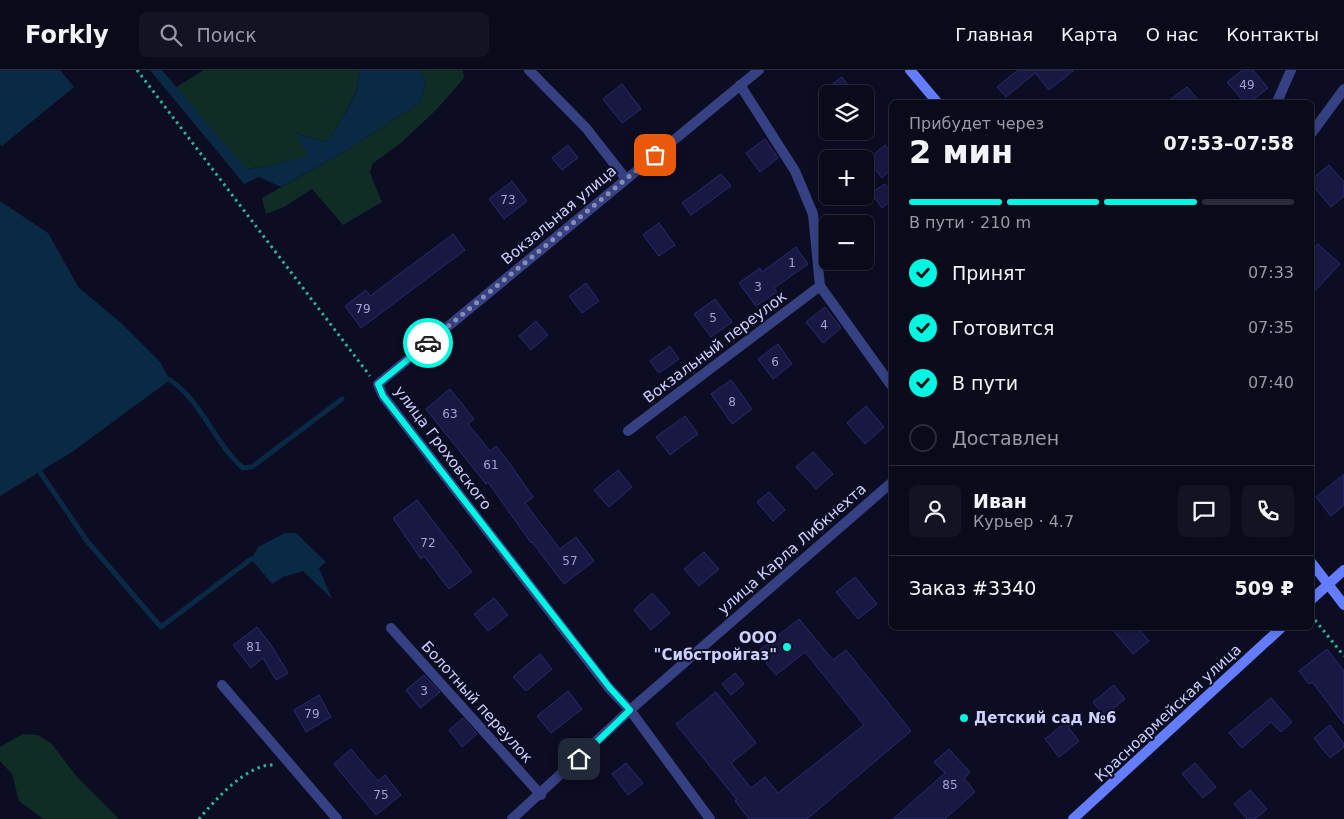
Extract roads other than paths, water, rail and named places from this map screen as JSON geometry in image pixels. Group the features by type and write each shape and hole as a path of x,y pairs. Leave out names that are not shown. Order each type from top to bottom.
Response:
{"main road":[{"path":"910,70 935,100"},
{"path":"1314,566 1344,605"},
{"path":"1314,597 1344,570"},
{"name":"Красноармейская улица","path":"1073,819 1280,630"}],"street":[{"path":"529,70 586,128 626,179"},
{"name":"Вокзальная улица","path":"378,384 759,70"},
{"path":"1279,100 1291,70"},
{"path":"740,85 795,171 813,214 820,286 889,382"},
{"path":"1314,130 1344,89"},
{"name":"Вокзальный переулок","path":"628,431 820,286"},
{"name":"улица Гроховского","path":"378,384 383,396 610,688 630,710 710,819"},
{"name":"улица Карла Либкнехта","path":"512,819 541,795 630,710 889,485"},
{"name":"Болотный переулок","path":"392,628 541,795"},
{"path":"222,685 337,819"}],"water":[{"path":"0,70 60,70 74,87 2,146 0,144"},
{"path":"150,70 162,70 246,169 268,166 308,156 295,133 325,142 336,129 356,93 360,70 418,70 426,79 421,102 342,153 281,187 259,177 244,184"},
{"path":"0,201 48,233 79,288 120,322 160,362 170,380 72,452 0,496"},
{"path":"285,533 296,533 326,562 319,568 332,599 303,571 283,577 272,584 251,559 258,547"}],"waterway":[{"path":"170,380 191,399 224,447 243,468 252,467 342,399"},
{"path":"40,472 87,541 161,627 251,559"}],"place":[{"name":"ООО \"Сибстройгаз\"","path":"787,647"},
{"name":"Детский сад №6","path":"964,718"}]}
